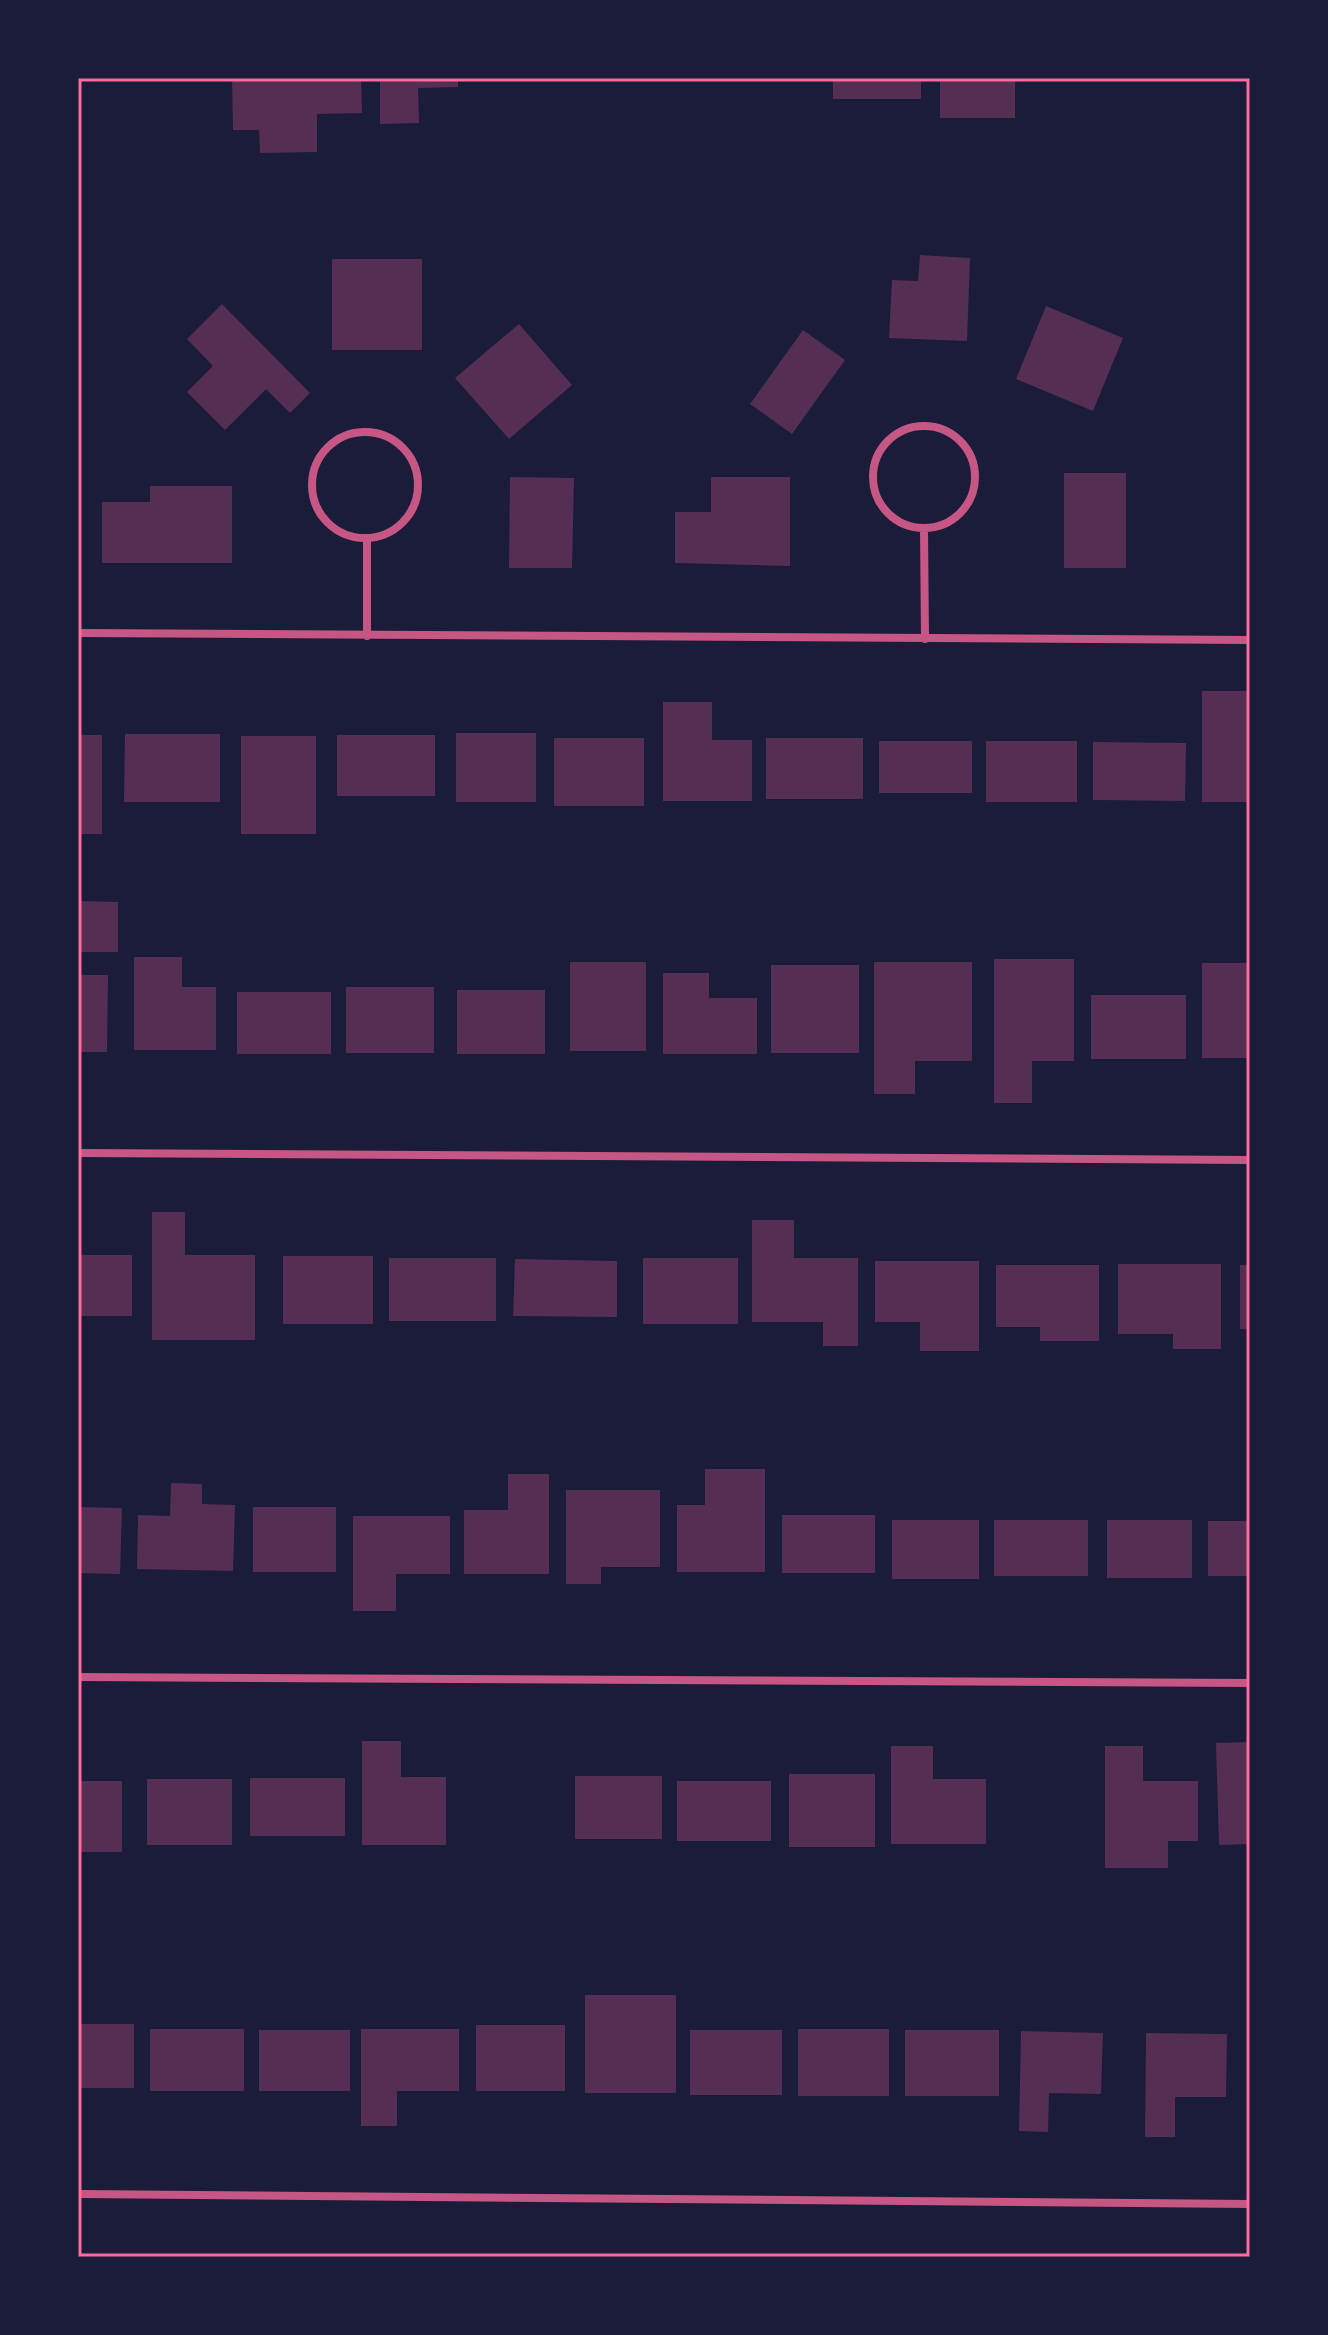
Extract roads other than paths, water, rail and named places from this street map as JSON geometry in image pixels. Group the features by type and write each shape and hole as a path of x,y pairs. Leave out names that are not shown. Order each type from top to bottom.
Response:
{"street":[{"path":"927,425 944,429 960,439 970,452 976,487 957,517 924,529 908,526 882,506 872,475 884,445 911,427 927,425"},
{"path":"366,432 385,435 401,445 412,459 419,476 419,495 412,512 385,536 367,539 350,537 322,518 311,486 322,454 334,441 349,434 366,432"},
{"path":"924,529 925,639"},
{"path":"367,539 367,636"},
{"path":"78,633 1250,640"},
{"path":"78,1153 1250,1160"},
{"path":"78,1677 1250,1683"},
{"path":"78,2194 1250,2204"}]}
